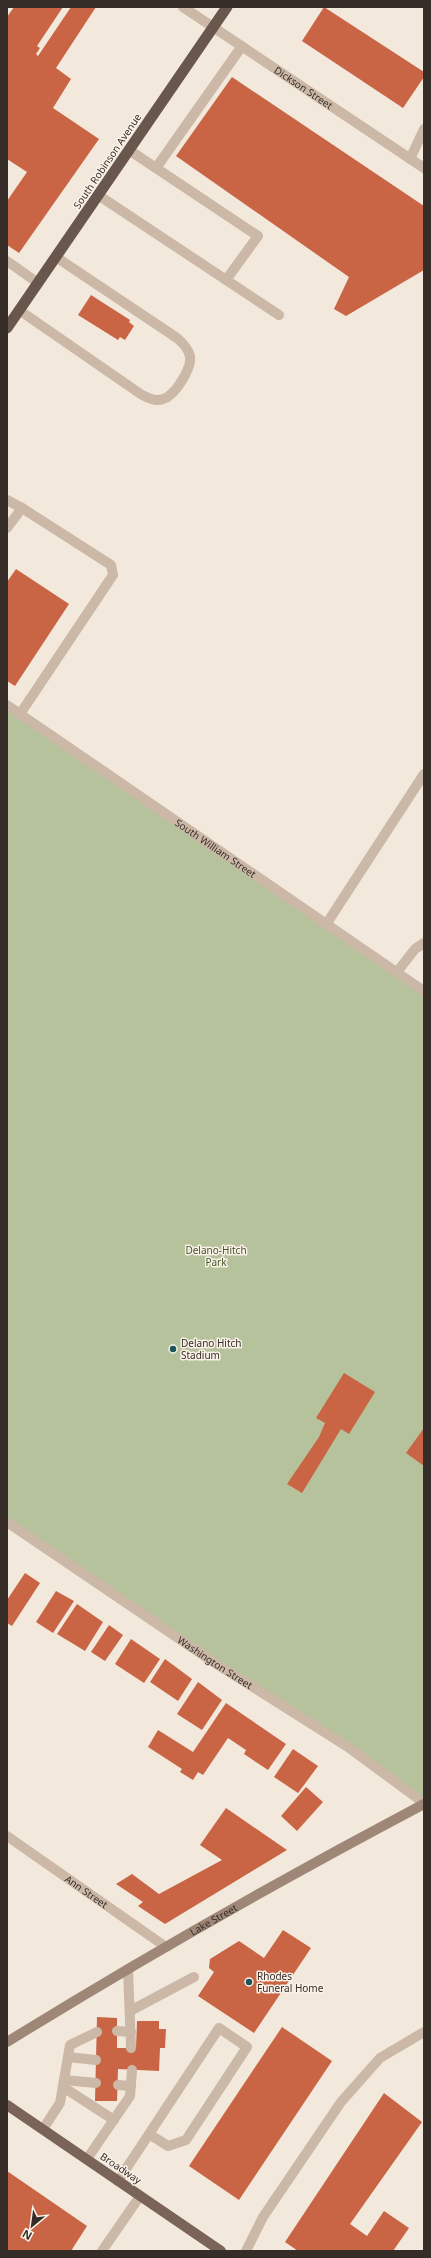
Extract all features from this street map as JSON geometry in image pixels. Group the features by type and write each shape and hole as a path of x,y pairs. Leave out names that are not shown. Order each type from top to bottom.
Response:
{"highway":[{"name":"South Robinson Avenue","path":"7,328 227,7"}],"main road":[{"name":"Lake Street","path":"7,2042 166,1947 424,1804"},
{"name":"Broadway","path":"7,2105 221,2251"}],"street":[{"name":"Dickson Street","path":"183,7 424,168"},
{"path":"156,168 242,46"},
{"path":"410,159 424,129"},
{"path":"129,150 258,236 226,280"},
{"path":"98,195 279,315"},
{"path":"19,310 142,395 154,400 163,400 171,396 189,367 190,357 186,346 177,338 56,257"},
{"path":"7,261 38,283"},
{"path":"7,500 111,565 113,575 20,714"},
{"path":"7,528 22,508"},
{"name":"South William Street","path":"7,705 327,923 424,991"},
{"path":"327,923 424,774"},
{"path":"397,972 415,949 424,943"},
{"name":"Washington Street","path":"7,1522 212,1661 348,1747 424,1804"},
{"name":"Ann Street","path":"7,1836 166,1947"},
{"path":"128,1969 131,2048"},
{"path":"130,2011 194,1977"},
{"path":"118,2181 149,2134 219,2028 247,2047 186,2140 168,2146 149,2134"},
{"path":"117,2031 130,2032"},
{"path":"43,2129 60,2103 70,2045 96,2032"},
{"path":"246,2251 263,2217 341,2102 380,2058 424,2032"},
{"path":"68,2057 96,2060"},
{"path":"87,2159 130,2096 132,2070"},
{"path":"64,2083 96,2083"},
{"path":"64,2083 114,2120"},
{"path":"118,2086 131,2086"},
{"path":"102,2251 140,2196"}],"green space":[{"name":"Delano-Hitch Park","path":"7,708 424,990 424,1803 7,1521"}],"building":[{"path":"14,7 63,7 37,46 40,48 36,54 38,56 71,7 96,7 56,68 71,79 53,108 99,139 19,253 7,245 7,201 27,172 7,159 7,17"},
{"path":"324,7 424,72 424,77 403,108 302,41"},
{"path":"232,77 424,206 424,270 346,316 334,309 349,277 176,156"},
{"path":"91,295 130,320 129,322 134,326 125,340 120,337 118,340 78,315"},
{"path":"16,569 69,604 15,686 7,681 7,582"},
{"path":"344,1373 375,1392 349,1434 341,1429 302,1493 287,1484 319,1437 325,1423 316,1418"},
{"path":"424,1428 424,1466 406,1453"},
{"path":"25,1573 40,1583 12,1626 7,1623 7,1600"},
{"path":"56,1591 74,1601 53,1633 36,1622"},
{"path":"77,1604 103,1622 85,1651 57,1634"},
{"path":"109,1625 123,1635 105,1661 91,1652"},
{"path":"131,1639 160,1659 144,1683 115,1664"},
{"path":"165,1659 192,1679 178,1701 150,1682"},
{"path":"198,1682 222,1700 202,1730 177,1714"},
{"path":"226,1703 286,1744 268,1770 244,1754 246,1750 228,1738 203,1775 198,1772 193,1780 180,1772 182,1769 148,1747 158,1730 193,1752"},
{"path":"293,1749 318,1766 298,1793 274,1777"},
{"path":"306,1787 323,1802 297,1831 281,1816"},
{"path":"226,1808 287,1850 165,1924 138,1906 143,1902 116,1884 132,1874 159,1894 222,1860 200,1845"},
{"path":"283,1930 311,1948 254,2033 198,1996 214,1972 209,1968 210,1959 239,1941 264,1958"},
{"path":"97,2017 117,2018 117,2048 136,2048 137,2021 159,2021 159,2029 166,2029 165,2048 160,2048 159,2071 118,2069 117,2101 95,2101"},
{"path":"282,2027 332,2061 239,2200 189,2166"},
{"path":"384,2093 422,2122 350,2224 367,2236 384,2211 409,2228 393,2251 298,2251 285,2242"},
{"path":"7,2171 87,2226 71,2251 7,2251"}],"place":[{"name":"Delano Hitch Stadium","path":"173,1349"},
{"name":"Rhodes Funeral Home","path":"249,1982"}]}
